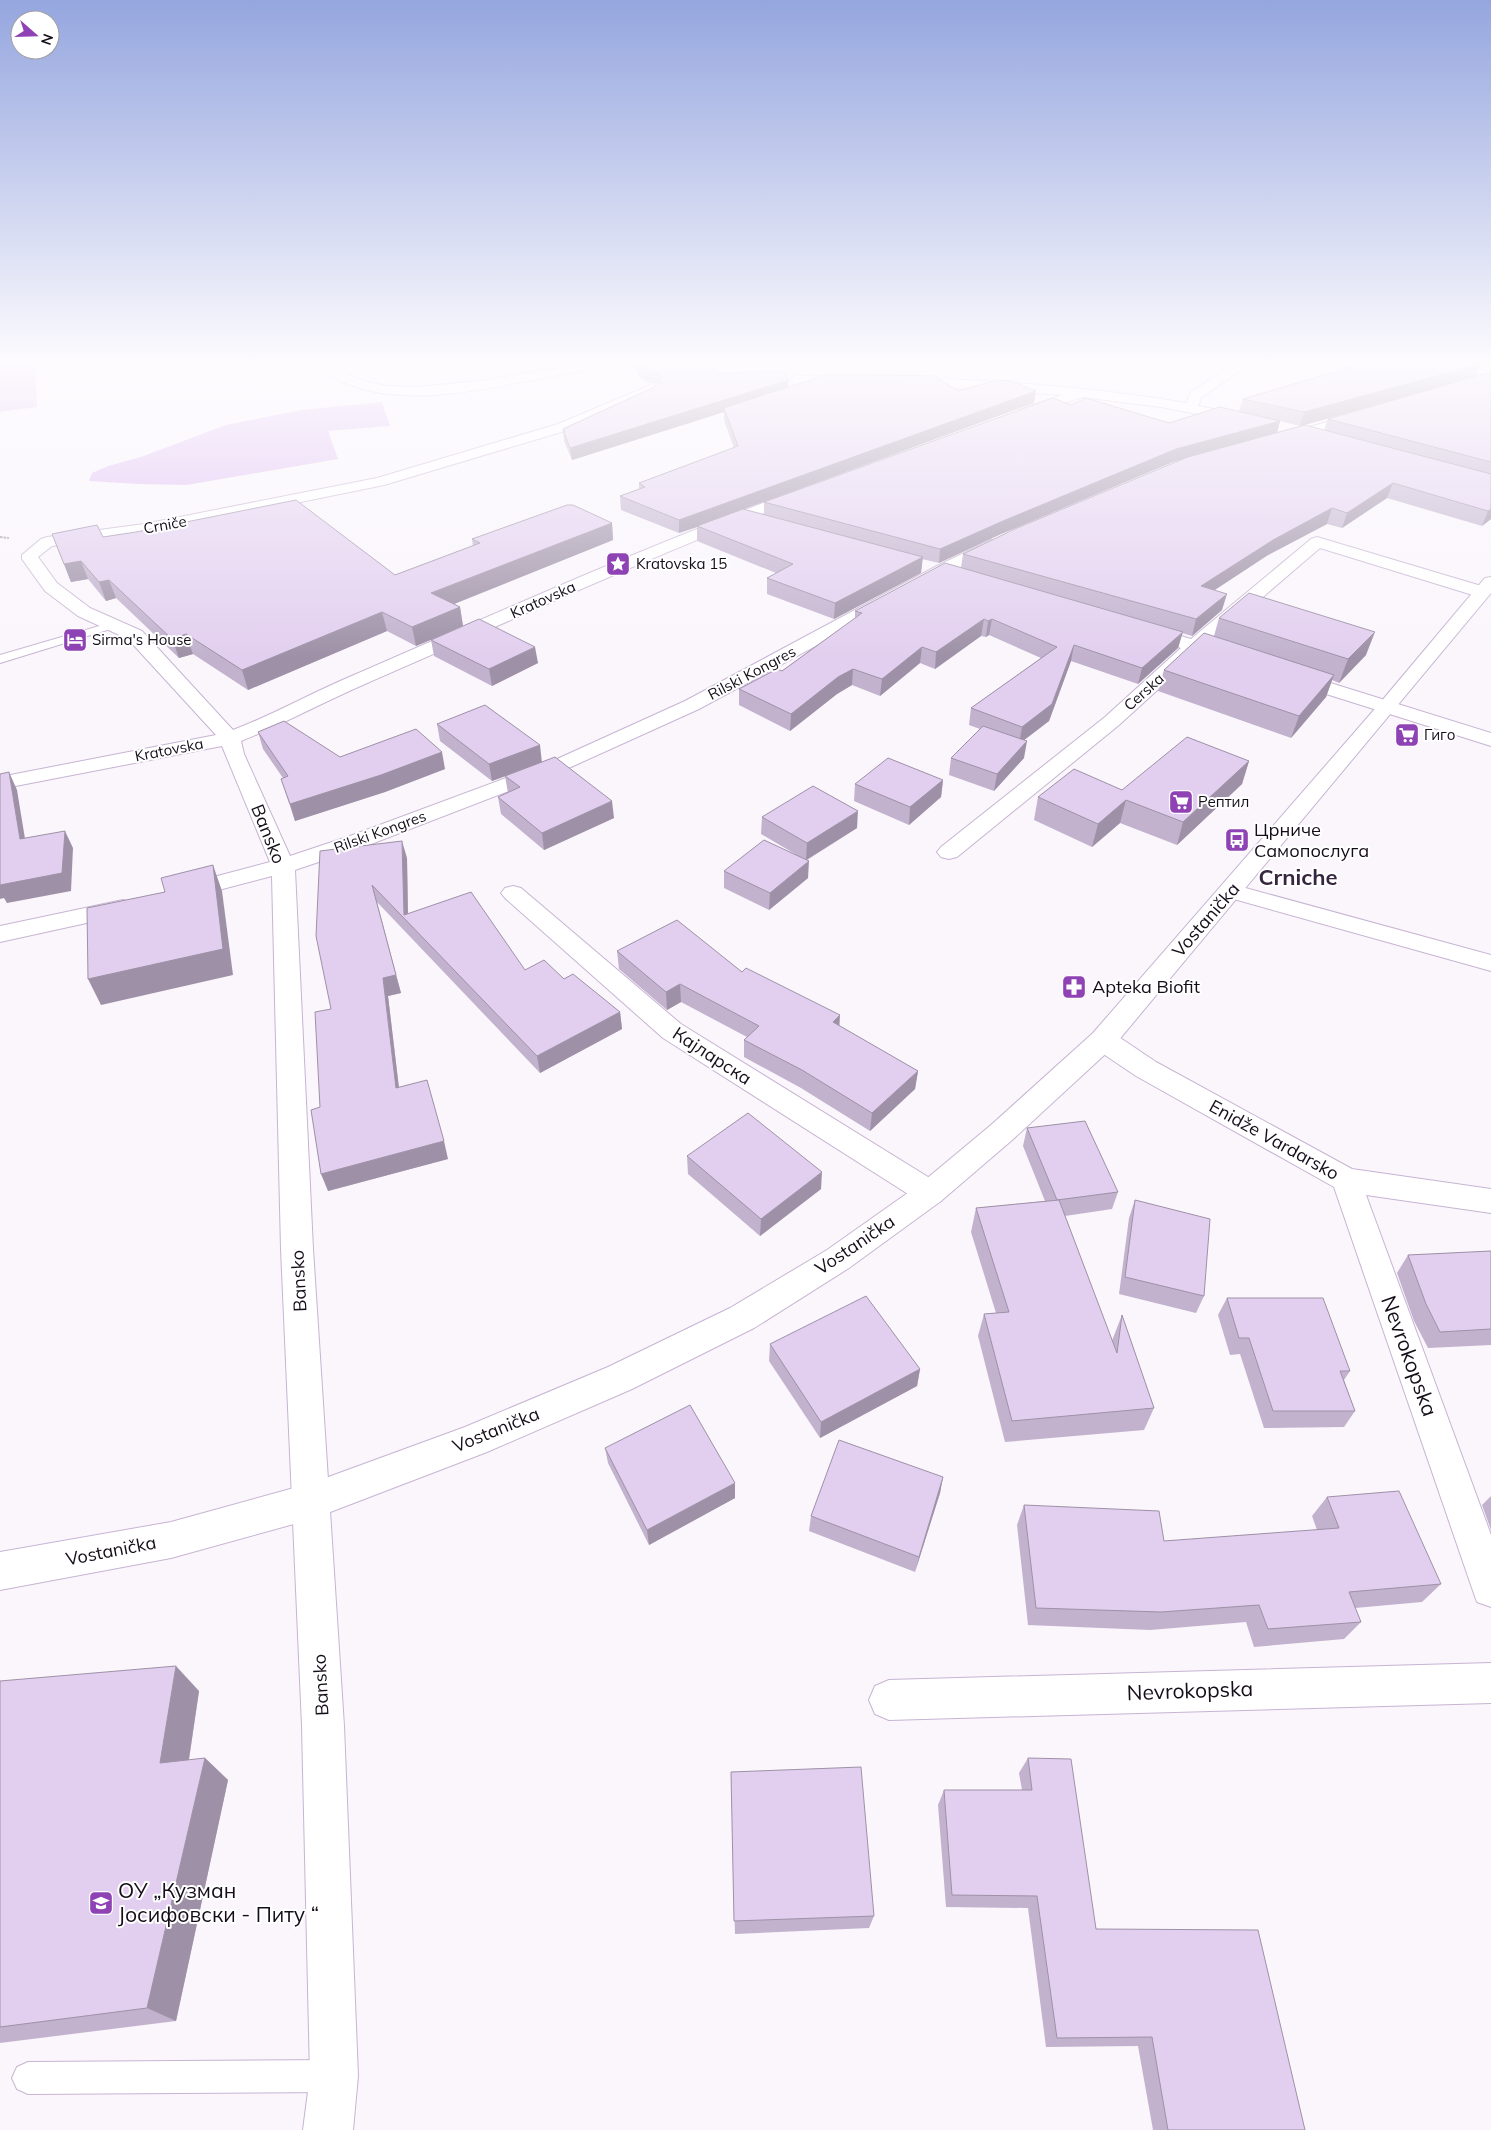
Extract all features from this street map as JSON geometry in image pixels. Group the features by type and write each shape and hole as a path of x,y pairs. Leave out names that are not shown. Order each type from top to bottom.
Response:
{"street":[{"name":"Crniče","path":"47,542 162,525 379,482 455,459"},
{"name":"Kratovska","path":"0,783 230,738 274,721 335,690 694,534 814,489"},
{"path":"740,516 768,524"},
{"name":"Rilski Kongres","path":"168,896 283,866 358,841 564,763 692,705 940,571 1018,535"},
{"name":"Bansko","path":"47,542 34,551 30,555 30,559 51,587 84,612 135,635 230,738 234,754 283,866 296,1249 312,1501 323,1726 334,2076 328,2130"},
{"name":"Cerska","path":"949,852 1112,721 1195,645 1317,542 1487,587"},
{"path":"921,566 969,579"},
{"name":"Vostanička","path":"0,1571 172,1540 312,1501 474,1440 620,1378 742,1318 830,1264 930,1193 1001,1133 1103,1040 1487,587"},
{"path":"1129,626 1242,660"},
{"path":"1278,673 1491,740"},
{"path":"1231,891 1491,963"},
{"name":"Кајларска","path":"513,893 672,1031 930,1193"},
{"path":"0,934 86,917 141,903"},
{"name":"Enidže Vardarsko","path":"1103,1040 1146,1069 1346,1180 1491,1201"},
{"name":"Nevrokopska","path":"1346,1180 1491,1588"},
{"name":"Nevrokopska","path":"889,1700 1491,1683"}],"lane":[{"path":"0,659 113,625"},
{"path":"28,2078 334,2076"}],"shaded area":[{"path":"132,459 336,459 187,485 89,481 92,473 108,466"}],"building":[{"path":"702,459 847,459 679,520 620,496 645,487 639,483"},
{"path":"882,459 1151,459 940,549 764,502"},
{"path":"1182,459 1436,459 1491,474 1491,509 1488,511 1393,483 1347,513 1332,508 1273,540 1201,586 1227,594 1196,619 963,554 1017,528"},
{"path":"296,500 395,575 480,543 472,539 567,505 573,505 612,523 431,593 460,607 412,627 382,612 242,670 186,634 172,639 109,580 99,582 81,561 64,564 52,534 97,525 103,537"},
{"path":"743,509 923,557 835,603 767,578 793,564 697,526"},
{"path":"945,563 1183,632 1142,668 1074,645 1052,704 1022,727 971,708 1057,647 992,619 988,621 984,619 936,652 922,647 882,679 853,669 838,677 791,714 739,689 777,669 782,671 862,613 855,611"},
{"path":"1249,593 1375,632 1348,659 1219,618"},
{"path":"479,619 535,647 489,669 431,640"},
{"path":"1204,633 1334,675 1299,716 1164,670"},
{"path":"485,705 540,745 489,764 437,724"},
{"path":"284,721 340,757 416,729 442,752 381,775 290,804 281,779 288,776 258,732"},
{"path":"983,726 1027,741 997,774 951,758"},
{"path":"1187,737 1249,761 1183,822 1126,800 1098,824 1038,797 1074,769 1122,790"},
{"path":"555,757 612,801 542,833 498,797 520,787 505,776"},
{"path":"888,758 943,780 910,807 855,784"},
{"path":"9,772 20,839 65,831 62,873 0,885 0,774"},
{"path":"813,786 858,811 807,843 762,817"},
{"path":"764,840 809,861 770,893 724,871"},
{"path":"402,841 404,915 471,892 525,970 544,960 564,979 573,974 620,1012 537,1056 372,885 396,975 383,978 396,1088 427,1080 444,1141 321,1174 311,1110 320,1107 315,1012 331,1009 316,936 320,851"},
{"path":"213,865 223,949 88,979 87,908 165,892 161,878"},
{"path":"677,920 742,972 746,968 840,1015 833,1022 918,1071 872,1113 802,1070 744,1040 759,1026 680,984 666,992 617,951"},
{"path":"748,1113 822,1172 761,1219 687,1156"},
{"path":"1085,1121 1118,1192 1057,1200 1027,1128"},
{"path":"1059,1200 1117,1353 1122,1315 1154,1408 1012,1421 984,1314 1009,1312 976,1208"},
{"path":"1135,1200 1210,1219 1204,1296 1125,1277"},
{"path":"1491,1251 1491,1329 1440,1332 1426,1304 1408,1255"},
{"path":"866,1296 920,1369 821,1422 770,1344"},
{"path":"1227,1298 1323,1298 1350,1371 1340,1371 1355,1411 1273,1411 1249,1338 1239,1338"},
{"path":"690,1405 735,1483 647,1530 605,1448"},
{"path":"839,1440 943,1477 919,1557 811,1516"},
{"path":"1399,1491 1441,1584 1349,1592 1361,1622 1268,1629 1259,1605 1161,1612 1036,1608 1024,1505 1159,1511 1164,1541 1339,1528 1327,1497"},
{"name":"ОУ „Кузман Јосифовски - Питу “","path":"176,1666 160,1763 205,1758 147,2008 0,2027 0,1681"},
{"path":"1028,1758 1071,1759 1096,1929 1258,1930 1305,2130 1168,2130 1152,2037 1057,2038 1037,1896 952,1895 944,1790 1032,1790"},
{"path":"861,1767 874,1916 734,1921 731,1772"}],"place":[{"name":"Kratovska 15","path":"618,564"},
{"name":"Sirma's House","path":"75,640"},
{"name":"Гиго","path":"1407,735"},
{"name":"Рептил","path":"1181,802"},
{"name":"Црниче Самопослуга","path":"1237,840"},
{"name":"Apteka Biofit","path":"1074,987"},
{"name":"ОУ „Кузман Јосифовски - Питу “","path":"101,1903"}],"district":[{"name":"Crniche","path":"1298,877"}]}
